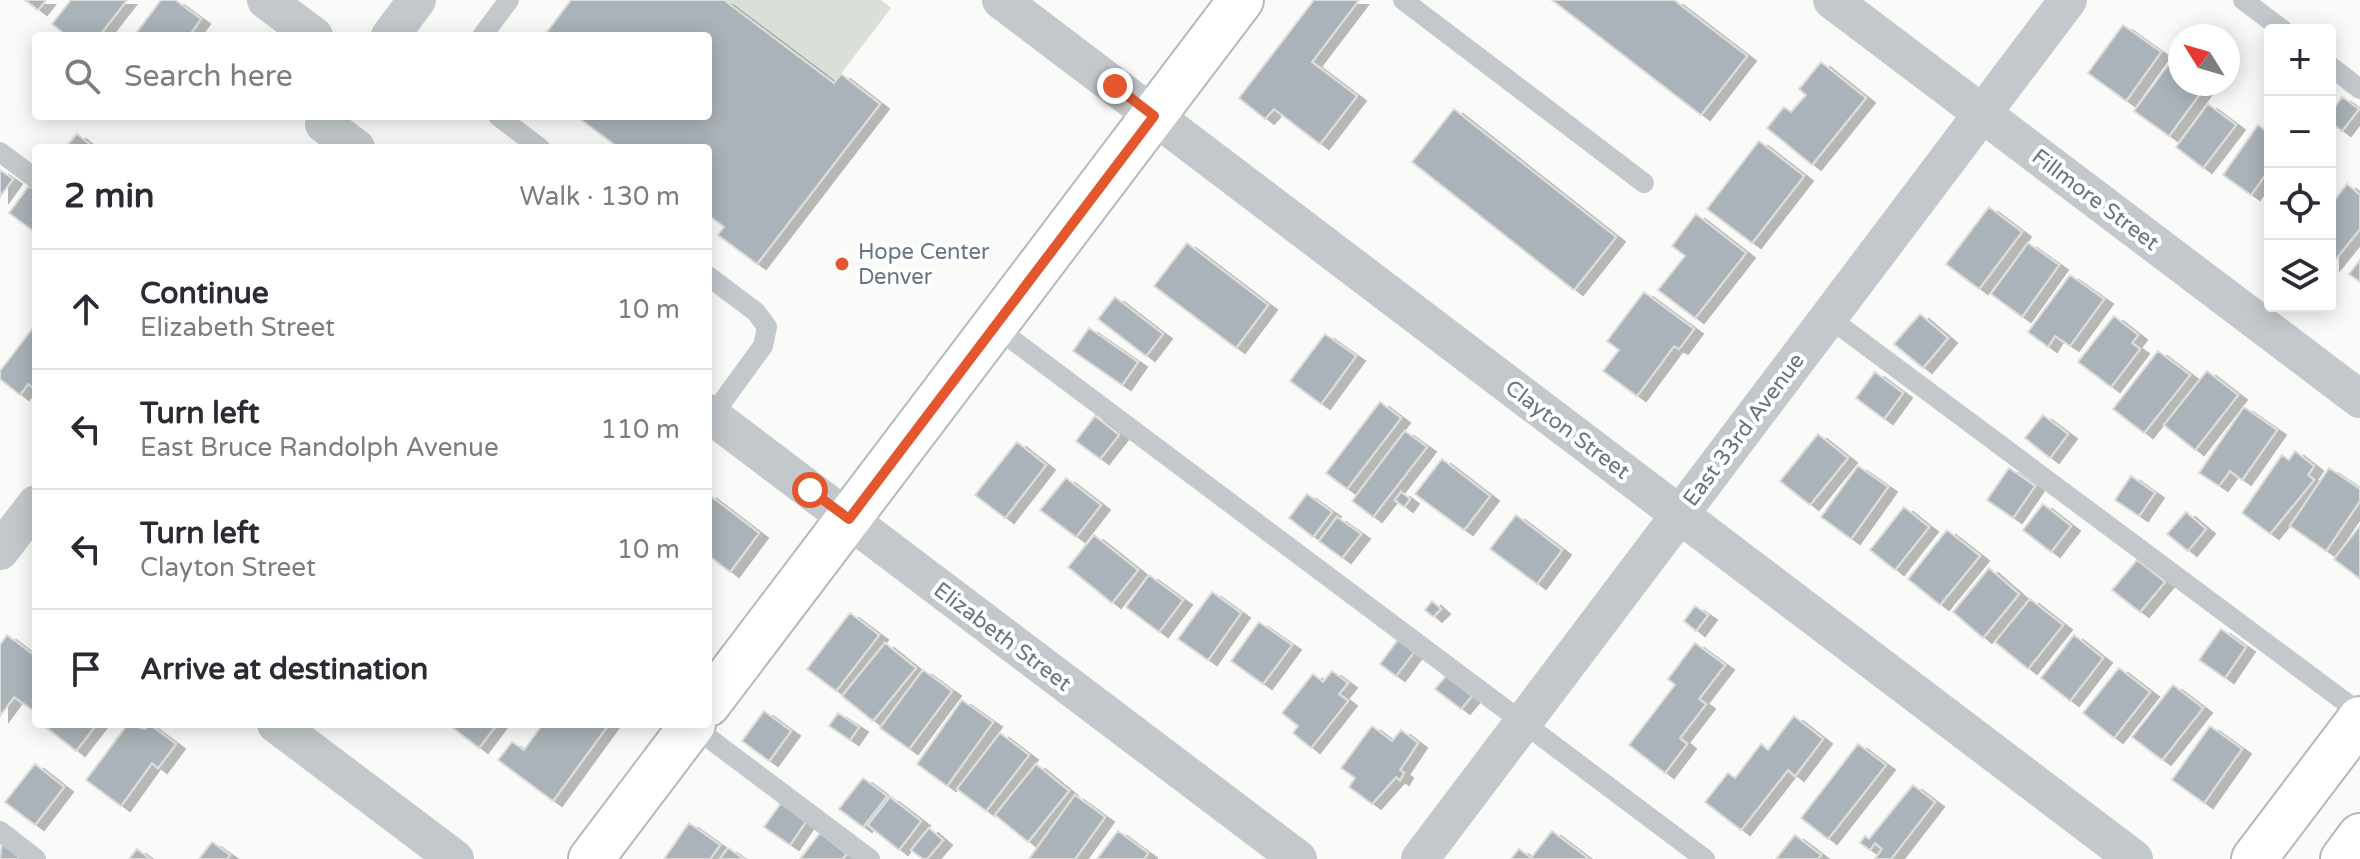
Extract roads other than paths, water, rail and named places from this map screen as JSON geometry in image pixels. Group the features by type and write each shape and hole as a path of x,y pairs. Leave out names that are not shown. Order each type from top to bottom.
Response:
{"street":[{"path":"266,0 309,32"},
{"path":"393,32 417,0"},
{"name":"Clayton Street","path":"1001,0 2134,859"},
{"path":"712,699 1241,0"},
{"name":"Fillmore Street","path":"1832,0 2360,399"},
{"name":"East 33rd Avenue","path":"1420,859 2068,0"},
{"path":"319,129 348,144"},
{"name":"Elizabeth Street","path":"712,416 1298,859"},
{"path":"2254,859 2360,716"},
{"path":"281,728 455,859"},
{"path":"591,859 690,728"},
{"path":"2343,859 2360,836"}],"lane":[{"path":"485,32 509,0"},
{"path":"1403,0 1644,183"},
{"path":"2243,0 2275,24"},
{"path":"2336,71 2360,89"},
{"path":"503,120 535,144"},
{"path":"0,152 32,176"},
{"path":"712,279 756,312 767,327 763,346 712,411"},
{"path":"1828,317 2360,716"},
{"path":"994,326 1705,859"},
{"path":"706,728 870,859"},
{"path":"0,831 36,859"}],"place":[{"name":"Hope Center Denver","path":"842,264"}]}
